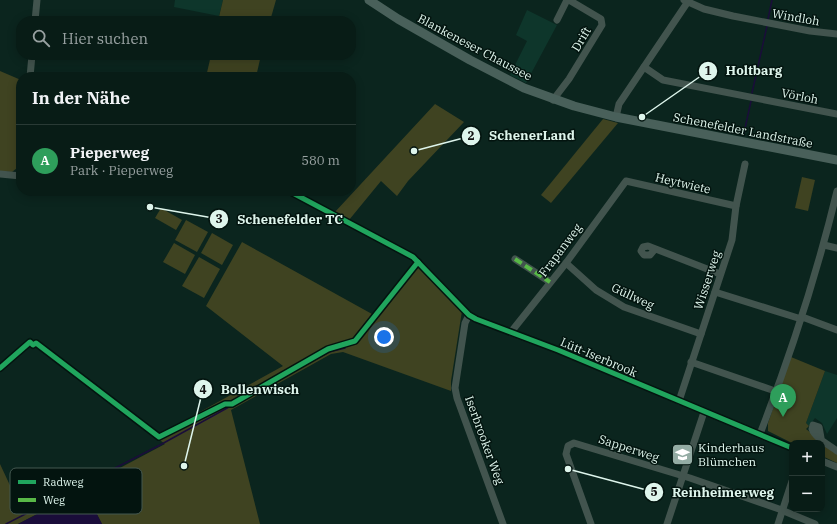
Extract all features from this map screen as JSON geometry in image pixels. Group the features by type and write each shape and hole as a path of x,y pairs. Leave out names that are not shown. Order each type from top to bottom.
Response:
{"main road":[{"name":"Blankeneser Chaussee","path":"369,0 402,21 494,73 553,100 574,106"},
{"name":"Schenefelder Landstraße","path":"574,106 616,117 837,160"}],"street":[{"path":"35,16 37,0"},
{"name":"Drift","path":"553,100 569,79 602,25 601,19 568,0 557,20"},
{"path":"616,117 619,104 687,0"},
{"name":"Windloh","path":"687,0 704,9 733,16 810,31 837,34"},
{"path":"30,72 32,60"},
{"name":"Vörloh","path":"644,67 663,80 837,114"},
{"name":"Wisserweg","path":"679,401 732,240 736,206 745,164"},
{"path":"0,174 16,176"},
{"name":"Heytwiete","path":"626,181 736,206"},
{"name":"Frapanweg","path":"511,332 566,263 626,181"},
{"path":"760,434 801,318 824,245 837,191"},
{"path":"824,245 837,248"},
{"path":"655,249 720,274"},
{"path":"515,259 550,282"},
{"name":"Lütt-Iserbrook","path":"416,260 469,315 789,447"},
{"name":"Güllweg","path":"566,263 596,290 624,307 701,334"},
{"path":"715,292 837,330"},
{"name":"Iserbrooker Weg","path":"469,315 465,323 455,388 457,398 503,524"},
{"path":"691,362 775,391"},
{"path":"667,524 704,412"},
{"path":"820,438 837,451"},
{"name":"Sapperweg","path":"591,524 567,460 566,454 568,446 574,443 683,476 783,510 815,524"},
{"path":"825,462 837,467"},
{"path":"778,524 789,491"}],"shaded area":[{"path":"175,0 223,0 219,16 174,7"},
{"path":"223,0 276,0 271,16 219,16"},
{"path":"527,10 557,25 526,83 510,75 527,41 516,35"},
{"path":"210,60 260,60 257,72 207,72"},
{"path":"0,71 16,78 16,169 12,172 0,171"},
{"path":"435,104 464,122 408,181 397,196 381,181 349,220 335,212 350,196 356,196 356,189"},
{"path":"603,119 618,123 551,203 541,195"},
{"path":"802,177 815,180 808,211 795,208"},
{"path":"161,208 182,220 176,230 155,218"},
{"path":"186,220 208,232 197,252 175,240"},
{"path":"212,233 233,245 222,265 201,253"},
{"path":"242,242 372,314 359,331 363,334 416,266 420,265 462,311 451,381 451,391 343,352 331,354 231,410 260,524 102,524 97,514 142,514 142,468 120,468 165,444 37,346 39,342 160,434 283,366 206,306"},
{"path":"174,243 195,255 185,274 163,262"},
{"path":"199,257 220,269 204,298 182,286"},
{"path":"791,357 825,371 806,423 809,426 806,429 820,440 789,440 789,442 768,431 768,423"},
{"path":"825,371 837,375 837,418 827,434 822,423 815,418 809,426 806,423"},
{"path":"825,444 837,453 837,463 825,457"},
{"path":"0,464 10,485 10,514 37,514 18,524 0,524"},
{"path":"37,514 97,514 102,524 18,524"}],"waterway":[{"path":"768,19 772,0"},
{"path":"752,93 767,26"},
{"path":"744,133 751,101"},
{"path":"115,468 329,352 345,348"},
{"path":"6,524 25,514"}],"marked path":[{"path":"515,259 550,282"}],"cycle path":[{"path":"298,196 413,257 469,315 476,319 558,350 789,447"},
{"path":"0,368 30,342 33,345 36,343 159,437 225,404 232,404 328,349 355,341 418,262"}],"place":[{"name":"Holtbarg","path":"642,117"},
{"name":"SchenerLand","path":"414,151"},
{"name":"Schenefelder TC","path":"150,207"},
{"name":"Pieperweg","path":"783,417"},
{"name":"Kinderhaus Blümchen","path":"683,454"},
{"name":"Bollenwisch","path":"184,466"},
{"name":"Reinheimerweg","path":"568,469"}]}
